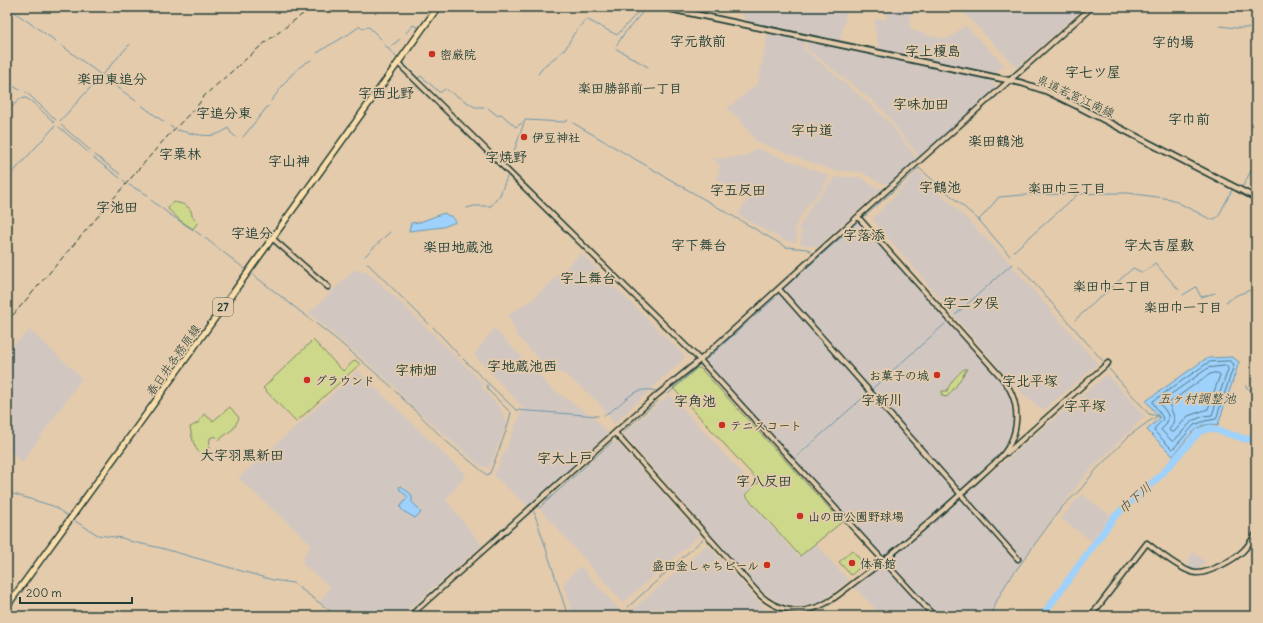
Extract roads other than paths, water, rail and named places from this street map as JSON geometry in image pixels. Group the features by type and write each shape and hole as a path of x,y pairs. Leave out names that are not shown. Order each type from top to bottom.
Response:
{"main road":[{"name":"春日井各務原線","path":"7,606 438,7"},
{"name":"県道若宮江南線","path":"662,7 1009,81 1046,91 1256,198"}],"street":[{"path":"410,616 616,434 657,395 700,360 1092,7"},
{"path":"398,62 700,360 934,616"},
{"path":"858,217 1001,377 1008,387 1015,404 1016,422 1013,438 1003,455"},
{"path":"272,238 328,288"},
{"path":"779,289 1018,559"},
{"path":"616,434 757,592 775,606 798,611 806,610 820,606 884,561 1003,455 1014,448 1108,363"},
{"path":"1091,616 1147,543 1184,568 1198,573 1214,569 1235,558 1243,551 1256,534"}],"water":[{"path":"444,213 452,216 456,222 443,227 409,231 411,223 420,222"},
{"name":"五ヶ村調整池","path":"1232,357 1239,362 1218,425 1210,424 1192,433 1173,456 1147,430 1160,418 1146,401 1204,360 1209,358"},
{"path":"401,486 412,495 412,502 421,513 415,518 403,511 400,507 408,497 400,490 399,487"}],"waterway":[{"path":"538,74 545,65 566,48 573,35 586,19 617,35 641,7"},
{"path":"617,45 623,35 647,7"},
{"path":"678,7 691,10 691,7"},
{"path":"7,15 11,10 56,41"},
{"path":"406,33 413,25 419,28"},
{"path":"317,53 360,26 362,28 369,27 381,39"},
{"path":"1220,26 1256,28"},
{"path":"389,48 400,39"},
{"path":"60,121 130,44"},
{"path":"384,44 397,58"},
{"path":"61,45 136,101"},
{"path":"615,48 648,67"},
{"path":"271,101 293,73 311,60"},
{"path":"402,62 418,78 421,76 439,92 445,89"},
{"path":"7,83 20,90"},
{"path":"447,90 475,107 484,107"},
{"path":"26,92 56,120"},
{"path":"7,113 19,99 26,98 54,122"},
{"path":"141,105 164,122"},
{"path":"243,137 268,106"},
{"path":"488,108 498,116 501,114 516,127 522,123"},
{"path":"512,163 514,151 525,120 564,122 568,120"},
{"path":"573,123 786,247 807,249 810,251"},
{"path":"61,125 91,151"},
{"path":"7,179 55,126"},
{"path":"59,127 89,153"},
{"path":"177,130 197,135 210,135 222,132 228,128 236,137"},
{"path":"95,155 120,174"},
{"path":"94,158 120,178"},
{"path":"1243,186 1256,161"},
{"path":"865,216 919,168 979,220 1010,256"},
{"path":"467,208 474,206 491,206 500,195 507,177"},
{"path":"129,185 148,195"},
{"path":"979,220 999,197 1022,195 1116,193 1128,193 1171,199 1210,219 1214,219 1218,217 1232,190"},
{"path":"1014,251 1077,195"},
{"path":"151,200 201,235"},
{"path":"785,287 854,226"},
{"path":"365,256 390,232"},
{"path":"205,238 245,269"},
{"path":"367,263 429,324"},
{"path":"1075,320 1133,268 1141,272 1147,270 1155,263 1179,290"},
{"path":"955,315 1012,264"},
{"path":"1019,266 1103,361"},
{"path":"252,274 336,339 392,387"},
{"path":"1183,295 1196,287 1201,297 1215,293"},
{"path":"1226,302 1237,295 1256,288"},
{"path":"754,317 775,298"},
{"path":"708,358 748,322"},
{"path":"873,388 945,324"},
{"path":"433,327 460,356"},
{"path":"463,359 516,410 598,416"},
{"path":"668,394 696,369"},
{"path":"1109,369 1149,414 1158,416"},
{"path":"395,391 447,442 487,475 490,473 506,431 511,413 488,390 487,385"},
{"path":"1246,385 1246,387 1256,394"},
{"path":"604,415 634,393 648,390 656,391"},
{"path":"796,457 866,395"},
{"path":"623,432 658,401"},
{"path":"994,616 993,612 996,602 1006,584 1061,508 1081,489 1094,472 1130,435 1158,416"},
{"name":"巾下川","path":"1202,425 1210,428"},
{"name":"巾下川","path":"1042,616 1115,516 1161,475 1199,432 1210,428 1245,439 1256,438"},
{"path":"539,508 612,442"},
{"path":"7,492 53,506 68,516"},
{"path":"534,512 568,616"},
{"path":"75,521 98,535 122,538 273,580 293,583 337,616"},
{"path":"405,616 506,526"},
{"path":"628,607 703,539"}],"railway":[{"path":"7,322 163,141 198,105 205,95 262,45 312,7"}],"place":[{"name":"密厳院","path":"432,54"},
{"name":"伊豆神社","path":"524,137"},
{"name":"お菓子の城","path":"937,375"},
{"name":"グラウンド","path":"307,380"},
{"name":"テニスコート","path":"722,425"},
{"name":"山の田公園野球場","path":"800,516"},
{"name":"体育館","path":"852,563"},
{"name":"盛田金しゃちビール","path":"767,565"}],"district":[{"name":"字元散前","path":"698,41"},
{"name":"字的場","path":"1173,42"},
{"name":"字上榎島","path":"933,51"},
{"name":"字七ツ屋","path":"1093,72"},
{"name":"楽田東追分","path":"112,79"},
{"name":"楽田勝部前一丁目","path":"630,88"},
{"name":"字西北野","path":"386,93"},
{"name":"字味加田","path":"921,104"},
{"name":"字追分東","path":"224,113"},
{"name":"字巾前","path":"1189,119"},
{"name":"字中道","path":"812,130"},
{"name":"楽田鶴池","path":"996,141"},
{"name":"字栗林","path":"180,154"},
{"name":"字焼野","path":"506,157"},
{"name":"字山神","path":"289,161"},
{"name":"字鶴池","path":"940,187"},
{"name":"楽田巾三丁目","path":"1067,188"},
{"name":"字五反田","path":"738,190"},
{"name":"字池田","path":"117,207"},
{"name":"字追分","path":"252,233"},
{"name":"字落添","path":"864,235"},
{"name":"字下舞台","path":"699,245"},
{"name":"字太吉屋敷","path":"1159,245"},
{"name":"楽田地蔵池","path":"458,247"},
{"name":"字上舞台","path":"588,278"},
{"name":"楽田巾二丁目","path":"1112,286"},
{"name":"字二タ俣","path":"971,303"},
{"name":"楽田巾一丁目","path":"1183,307"},
{"name":"字地蔵池西","path":"522,366"},
{"name":"字柿畑","path":"416,370"},
{"name":"字北平塚","path":"1030,381"},
{"name":"字新川","path":"882,400"},
{"name":"字角池","path":"695,401"},
{"name":"字平塚","path":"1085,406"},
{"name":"大字羽黒新田","path":"242,455"},
{"name":"字大上戸","path":"565,458"},
{"name":"字八反田","path":"764,481"}]}
